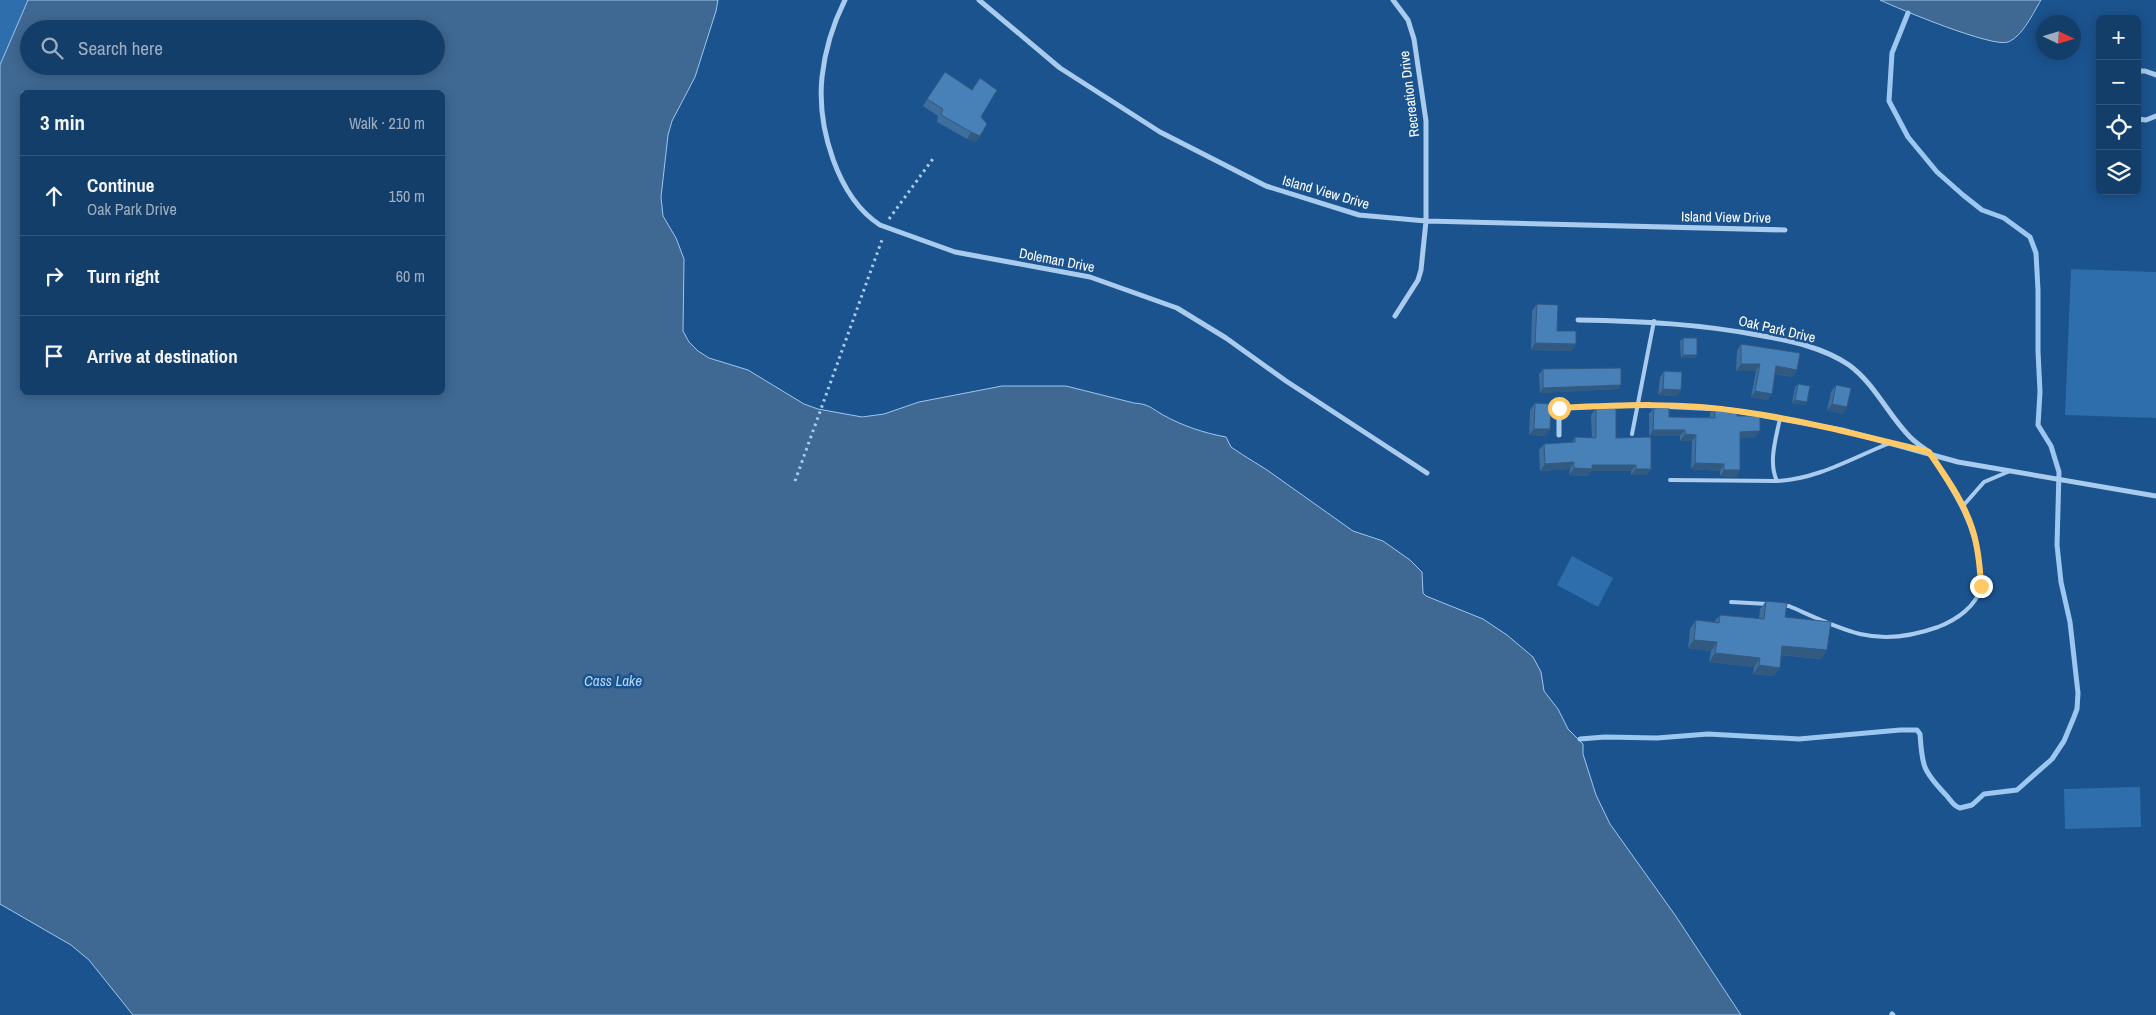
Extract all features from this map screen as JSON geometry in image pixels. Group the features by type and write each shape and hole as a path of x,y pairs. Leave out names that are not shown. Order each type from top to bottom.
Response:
{"street":[{"name":"Doleman Drive","path":"845,0 837,16 827,46 822,78 822,105 826,133 835,163 847,192 863,212 886,227 956,252 1090,277 1177,308 1226,338 1286,381 1427,473"},
{"name":"Island View Drive","path":"978,0 1060,68 1160,132 1266,186 1359,215 1426,221 1784,230"},
{"name":"Recreation Drive","path":"1395,0 1408,20 1414,39 1425,112 1426,221 1418,280 1395,316"},
{"path":"2141,71 2156,75"},
{"path":"2141,119 2146,120 2156,116"},
{"name":"Oak Park Drive","path":"1578,320 1654,322 1720,328 1783,340 1821,351 1848,365 1868,382 1910,437 1929,452"},
{"name":"Oak Park Drive","path":"1559,435 1559,408 1637,405 1689,406 1780,418 1842,430 1929,452 1958,462 2156,496"}],"lane":[{"path":"1632,434 1654,322"},
{"path":"1777,482 1774,475 1772,454 1780,418"},
{"path":"1670,480 1777,482 1798,480 1830,470 1890,443"},
{"path":"1780,606 1789,606 1860,634 1888,637 1920,632 1950,622 1974,603 1981,586 1979,559 1972,527 1929,452"},
{"path":"1962,507 1984,482 2010,471"},
{"path":"1731,602 1772,605"}],"path":[{"path":"795,481 889,219 935,156"}],"shaded area":[{"path":"0,0 28,0 0,65"},
{"path":"2071,269 2156,272 2156,418 2065,415"},
{"path":"1572,556 1613,578 1598,607 1557,585"},
{"path":"2140,787 2141,827 2065,829 2064,789"}],"water":[{"name":"Cass Lake","path":"28,0 718,0 695,77 672,121 668,135 661,197 663,216 676,238 684,259 683,331 689,342 698,351 709,358 748,370 804,404 818,409 862,417 884,414 919,402 1002,386 1066,386 1147,405 1186,426 1226,437 1231,447 1353,531 1383,541 1410,560 1422,572 1423,593 1426,596 1483,619 1507,635 1533,657 1541,672 1544,691 1558,709 1568,729 1583,744 1583,754 1596,795 1610,824 1675,915 1741,1015 133,1015 89,960 71,945 0,904 0,65"},
{"path":"1880,0 2041,0 2018,35 2008,42 1999,42 1946,27"}],"building":[{"path":"945,72 972,90 980,78 997,90 981,117 987,124 980,136 941,115 943,109 927,99"},
{"path":"1537,304 1558,305 1557,331 1576,331 1576,344 1535,343"},
{"path":"1683,338 1697,338 1697,355 1683,355"},
{"path":"1741,344 1800,353 1797,370 1776,366 1772,394 1755,391 1760,364 1741,364"},
{"path":"1621,368 1621,385 1543,388 1543,369"},
{"path":"1664,371 1682,372 1681,390 1663,389"},
{"path":"1798,384 1810,386 1807,402 1795,400"},
{"path":"1836,385 1851,388 1847,407 1832,404"},
{"path":"1535,403 1551,404 1550,429 1534,429"},
{"path":"1714,406 1737,409 1737,416 1760,416 1760,431 1740,432 1740,470 1724,470 1724,464 1695,463 1696,435 1685,434 1685,430 1653,430 1654,408 1669,408 1669,417 1715,418"},
{"path":"1596,408 1616,408 1616,438 1651,437 1651,469 1636,469 1636,465 1592,465 1592,469 1574,468 1574,462 1545,464 1544,444 1575,442 1575,437 1596,438"},
{"path":"1766,601 1787,603 1785,617 1831,622 1827,650 1782,646 1780,668 1759,665 1760,658 1715,653 1717,642 1694,640 1696,620 1719,623 1720,615 1764,619"}],"waterway":[{"path":"1580,739 1605,737 1657,738 1708,734 1799,739 1917,730 1920,734 1923,761 1928,774 1954,804 1960,808 1972,805 1984,794 2017,790 2052,759 2064,741 2077,709 2078,693 2070,622 2061,582 2057,545 2059,472 2051,446 2038,425 2040,392 2036,253 2030,237 2004,218 1982,210 1963,195 1937,172 1908,137 1889,101 1892,53 1908,13"}],"route":[{"path":"1559,408 1637,405 1689,406 1744,412 1842,430 1929,452 1957,496 1972,527 1979,559 1981,586"}]}
